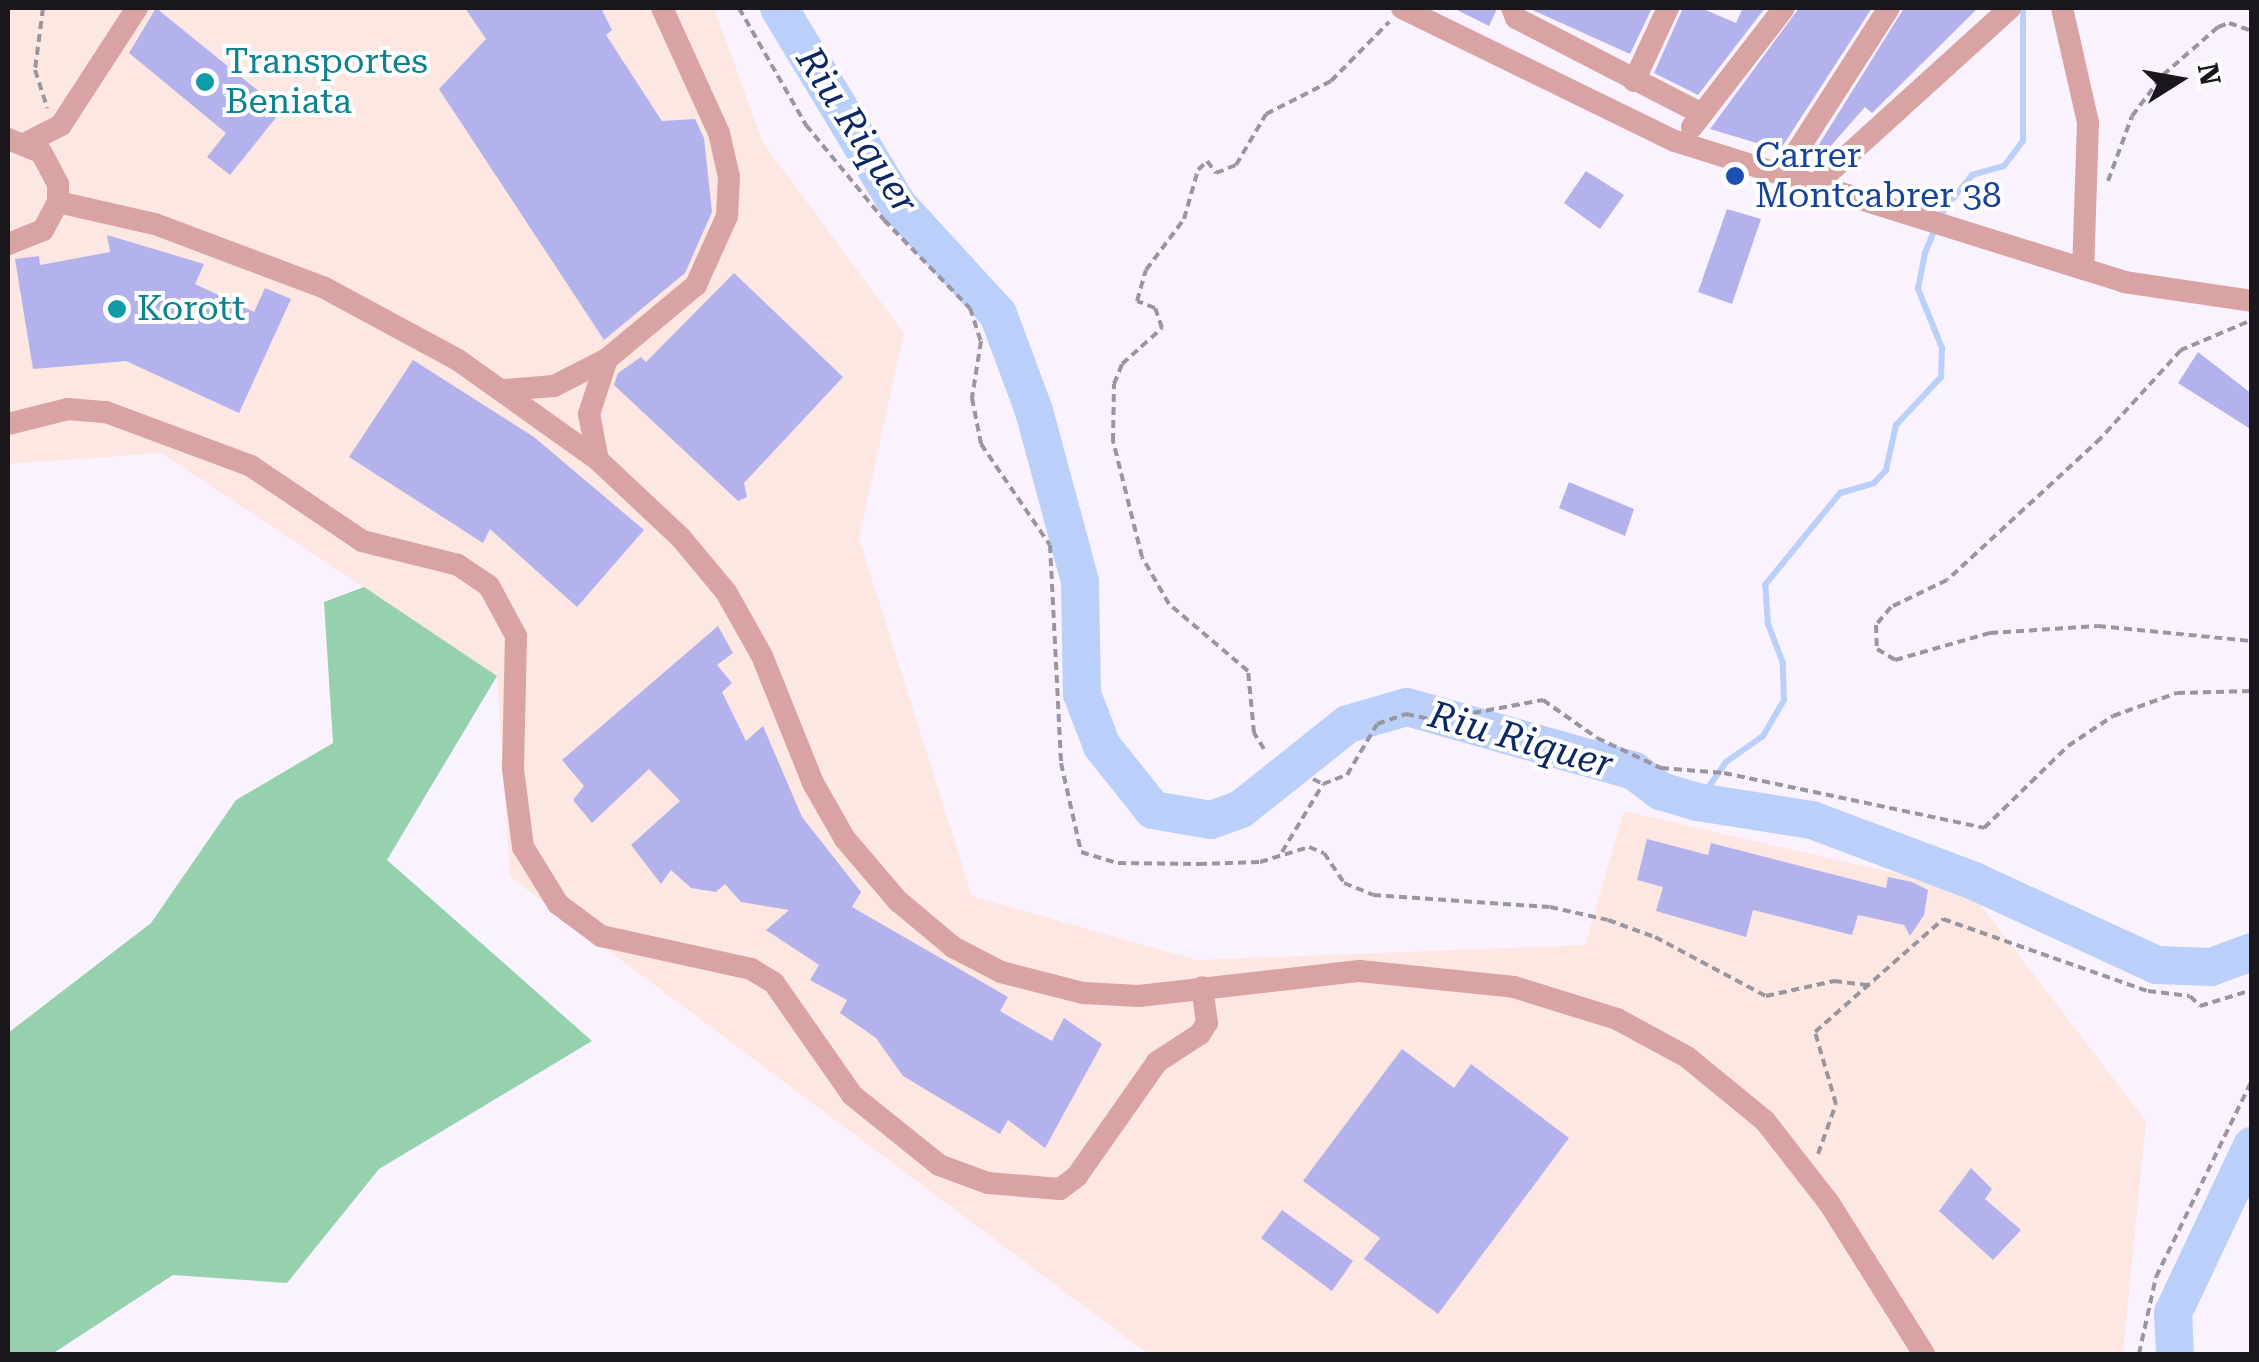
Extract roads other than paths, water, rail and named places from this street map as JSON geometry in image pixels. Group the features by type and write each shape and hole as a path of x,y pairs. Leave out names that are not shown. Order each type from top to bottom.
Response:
{"street":[{"path":"17,141 54,132 137,8"},
{"path":"504,390 554,386 607,359 696,285 728,216 729,177 719,133 662,8"},
{"path":"1402,8 1686,144 2073,266 2252,301"},
{"path":"1634,81 1668,8"},
{"path":"1686,144 1698,112 1784,8"},
{"path":"1783,173 1890,8"},
{"path":"2062,8 2088,122 2073,266"},
{"path":"1511,10 1634,81 1698,112"},
{"path":"1816,184 2004,11"},
{"path":"8,244 43,230 58,202 52,166 17,141"},
{"path":"58,202 156,224 294,275 384,318 504,390 598,460 681,538 726,592 762,656 830,814 877,880 924,924 976,960 1055,988 1140,996 1360,971 1472,980 1548,996 1617,1019 1686,1057 1765,1121 1802,1166 1924,1354"},
{"path":"598,460 588,414 607,359"},
{"path":"8,424 68,409 106,412 251,466 362,540 458,565 489,586 516,636 513,769 523,847 558,904 601,936 751,970 774,983 852,1095 939,1165 988,1183 1060,1188 1077,1176 1157,1062 1200,1034 1207,1024 1202,987"}],"waterway":[{"name":"Riu Riquer","path":"779,8 898,205 998,314 1034,411 1080,582 1082,694 1102,746 1153,810 1211,820 1241,809 1348,724 1407,707 1634,771 1661,791 1698,802 1812,820 1974,881 2157,965 2211,967 2252,952"},
{"path":"1698,802 1726,762 1763,736 1784,700 1783,663 1768,624 1765,585 1840,493 1874,483 1886,470 1896,425 1941,377 1942,348 1918,289 1925,253 1941,214 1972,175 2004,166 2023,141 2023,8"},
{"name":"Riu Riquer","path":"2175,1354 2173,1313 2252,1146"}],"place":[{"name":"Transportes Beniata","path":"205,82"},
{"name":"Carrer Montcabrer 38","path":"1735,176"},
{"name":"Korott","path":"117,309"}]}
